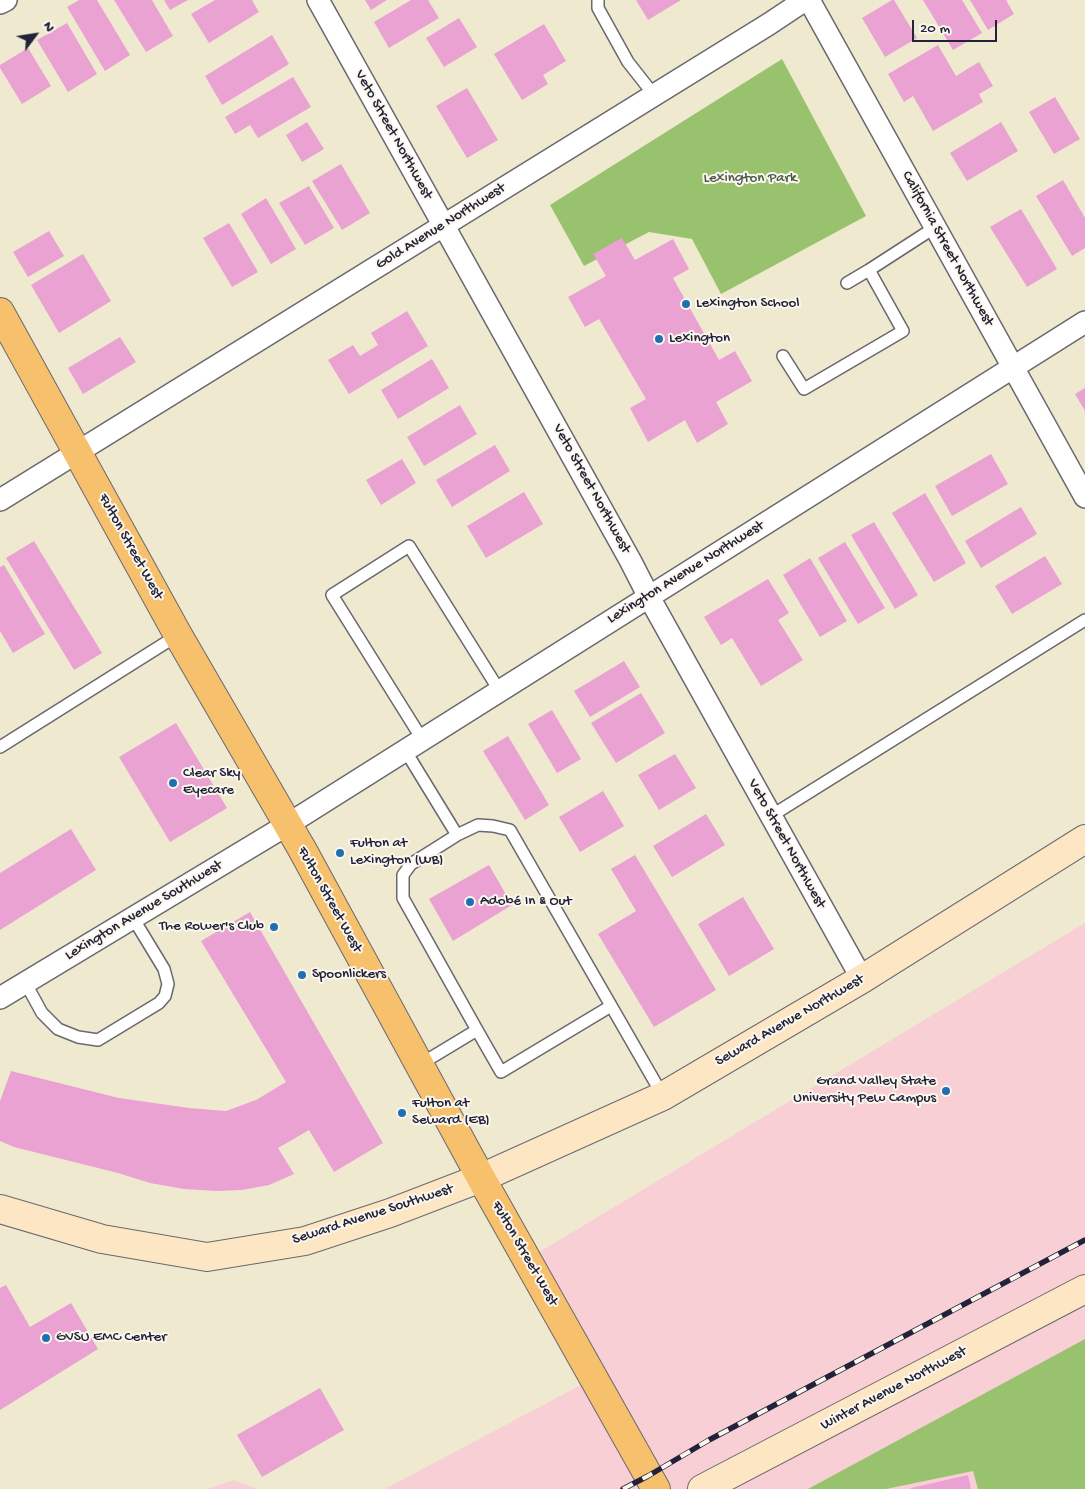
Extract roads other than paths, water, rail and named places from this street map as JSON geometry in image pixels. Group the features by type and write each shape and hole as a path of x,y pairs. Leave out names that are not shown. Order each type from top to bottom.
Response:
{"main road":[{"name":"Fulton Street West","path":"0,312 178,635 307,857 481,1178 656,1489"}],"street":[{"path":"0,3 6,0"},
{"name":"Veto Street Northwest","path":"318,0 862,979"},
{"name":"Gold Avenue Northwest","path":"0,500 444,226 805,0"},
{"name":"California Street Northwest","path":"809,0 1085,497"},
{"name":"Lexington Avenue Northwest","path":"287,825 1085,322"},
{"name":"Lexington Avenue Southwest","path":"0,998 287,825"},
{"name":"Seward Avenue Northwest","path":"481,1178 662,1096 862,979 1085,839"},
{"name":"Seward Avenue Southwest","path":"0,1209 102,1239 207,1257 305,1241 390,1213 481,1178"},
{"name":"Winter Avenue Northwest","path":"702,1489 1085,1288"}],"lane":[{"path":"598,0 598,8 628,62 654,95"},
{"path":"847,283 934,228"},
{"path":"783,356 804,389 903,332 869,270"},
{"path":"456,835 414,745 332,595 409,546 499,690"},
{"path":"771,816 1085,620"},
{"path":"0,747 178,635"},
{"path":"611,1006 501,1072 403,898 403,875 411,864 456,835 478,825 510,830 611,1006 662,1096"},
{"path":"25,982 42,1013 58,1029 78,1037 98,1040 159,1003 166,996 168,984 164,969 133,918"},
{"path":"419,1065 476,1030"}],"railway":[{"path":"623,1489 709,1440 1085,1240"}],"place":[{"name":"Lexington School","path":"686,304"},
{"name":"Lexington","path":"659,339"},
{"name":"Clear Sky Eyecare","path":"173,783"},
{"name":"Fulton at Lexington (WB)","path":"340,853"},
{"name":"Adobé In & Out","path":"470,902"},
{"name":"The Rower's Club","path":"274,927"},
{"name":"Spoonlickers","path":"302,975"},
{"name":"Grand Valley State University Pew Campus","path":"946,1091"},
{"name":"Fulton at Seward (EB)","path":"402,1113"},
{"name":"GVSU EMC Center","path":"46,1338"}],"park label":[{"name":"Lexington Park","path":"750,179"}]}
